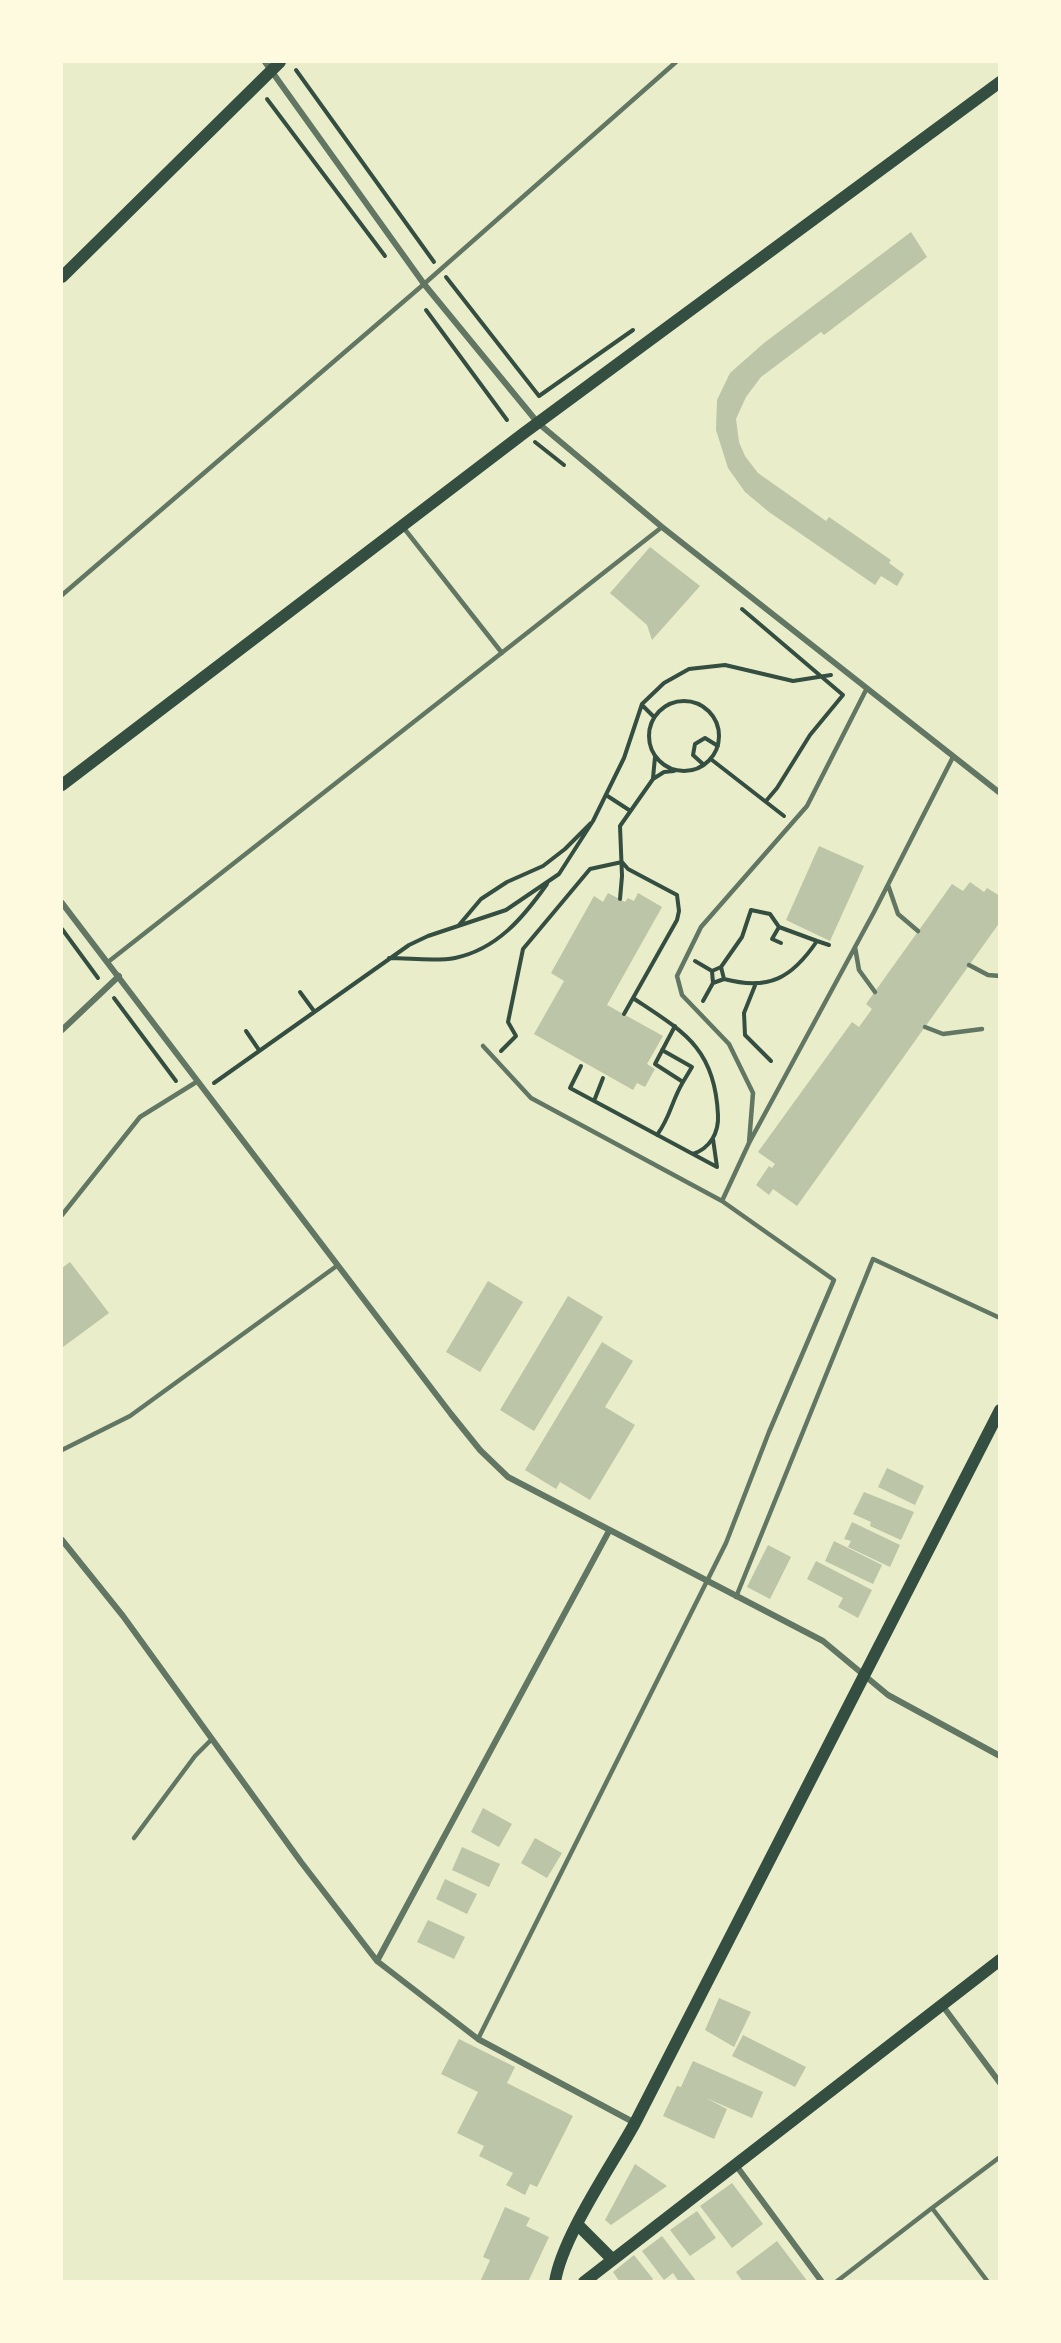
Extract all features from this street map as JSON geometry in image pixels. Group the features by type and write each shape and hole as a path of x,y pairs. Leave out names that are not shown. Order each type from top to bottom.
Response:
{"main road":[{"path":"62,277 272,64"},
{"path":"62,785 538,423 999,82"},
{"path":"555,2282 557,2267 578,2225 635,2123 999,1410"},
{"path":"584,2282 999,1960"},
{"path":"578,2225 612,2259"}],"street":[{"path":"272,64 424,284 538,423 662,527 848,671 997,791"},
{"path":"62,903 480,1450 508,1477 823,1641 888,1695 999,1756"},
{"path":"62,1030 118,976"},
{"path":"377,1960 609,1531"},
{"path":"62,1540 123,1616 377,1960 478,2039 635,2123"},
{"path":"942,2004 999,2083"},
{"path":"735,2164 822,2282"}],"lane":[{"path":"62,595 424,284 676,62"},
{"path":"402,526 502,652"},
{"path":"108,962 662,527"},
{"path":"749,1143 753,1093 729,1044 682,995 677,976 701,927 807,806 867,688"},
{"path":"722,1201 749,1143 888,885 952,757"},
{"path":"997,791 999,782"},
{"path":"888,885 898,914 918,931"},
{"path":"855,947 859,970 874,992"},
{"path":"969,965 988,975 999,976"},
{"path":"925,1027 944,1034 982,1029"},
{"path":"478,2039 726,1543 769,1432 834,1280 722,1201 531,1098 483,1046"},
{"path":"62,1215 140,1117 198,1081"},
{"path":"736,1597 873,1259 999,1318"},
{"path":"62,1450 130,1416 338,1265"},
{"path":"134,1838 195,1756 212,1739"},
{"path":"836,2282 999,2157"},
{"path":"932,2208 988,2282"}],"path":[{"path":"296,70 440,269 539,396"},
{"path":"267,99 392,265"},
{"path":"413,292 507,420"},
{"path":"388,958 453,959 478,951 502,937 530,909 550,880 564,866 593,821 624,758 642,704 677,675 689,669 725,665 793,681 848,671"},
{"path":"766,801 777,788 810,735 843,695 822,677"},
{"path":"620,900 622,862 620,826 628,810 653,779 664,772 688,772 704,765 712,760 718,747 720,732 715,718 706,708 692,702 678,701 664,707 654,717 649,733 651,749 655,757 668,768 677,771"},
{"path":"642,704 654,717"},
{"path":"704,765 693,755 695,744 705,738 718,747"},
{"path":"653,779 655,757"},
{"path":"712,760 793,824"},
{"path":"606,795 628,810"},
{"path":"458,926 481,898 507,882 543,866 565,849 593,821"},
{"path":"622,862 628,869 677,895 679,911 624,1014"},
{"path":"494,1057 516,1036 508,1022 523,949 590,869 622,862"},
{"path":"205,1089 388,958 428,936 506,910 550,880"},
{"path":"712,971 721,967 742,937 751,910 770,914 779,927 829,945"},
{"path":"779,927 772,939 781,943"},
{"path":"62,929 184,1091"},
{"path":"713,983 724,979 756,983 773,981 793,972 817,941"},
{"path":"686,957 712,971"},
{"path":"721,967 724,979"},
{"path":"696,1009 705,999 713,983 712,971"},
{"path":"756,983 744,1013 745,1035 771,1061"},
{"path":"300,992 314,1011"},
{"path":"633,998 675,1026 708,1063 717,1088 719,1122 713,1139 701,1151 693,1154"},
{"path":"675,1026 655,1064 683,1082"},
{"path":"246,1030 260,1050"},
{"path":"657,1135 669,1119 673,1099 692,1067 662,1050"},
{"path":"582,1066 570,1088 717,1167 713,1139"},
{"path":"594,1101 603,1078"}],"building":[{"path":"911,232 927,257 824,335 821,332 761,377 746,397 736,419 739,442 745,456 758,473 826,521 829,517 891,560 889,563 904,574 897,586 881,576 875,585 769,512 745,492 728,468 716,430 717,400 730,373 764,343"},
{"path":"650,547 700,586 652,640 647,625 610,593"},
{"path":"819,846 864,866 830,941 786,920"},
{"path":"970,882 984,892 987,888 1000,896 1000,922 797,1206 773,1189 769,1195 756,1185 769,1166 772,1168 775,1164 758,1152 852,1022 859,1027 872,1009 866,1004 952,884 963,891"},
{"path":"608,893 625,902 628,898 634,901 638,893 662,907 607,1005 663,1036 647,1064 655,1069 645,1087 637,1083 633,1090 534,1034 564,981 551,973 594,896 603,902"},
{"path":"70,1262 109,1313 63,1347 62,1268"},
{"path":"488,1281 523,1302 480,1372 446,1352"},
{"path":"568,1296 603,1317 534,1431 500,1410"},
{"path":"602,1342 633,1361 605,1407 635,1425 590,1500 560,1482 556,1489 525,1470"},
{"path":"887,1468 924,1486 915,1505 878,1487"},
{"path":"864,1492 914,1512 901,1540 870,1526 871,1522 853,1514"},
{"path":"852,1522 900,1545 890,1567 848,1547 851,1541 844,1539"},
{"path":"834,1541 882,1565 873,1584 825,1561"},
{"path":"768,1545 791,1557 770,1599 747,1587"},
{"path":"816,1561 872,1590 858,1618 838,1607 843,1598 807,1579"},
{"path":"483,1808 512,1824 499,1847 471,1832"},
{"path":"535,1838 562,1853 547,1878 521,1863"},
{"path":"462,1847 500,1864 489,1887 452,1870"},
{"path":"445,1879 477,1894 467,1914 436,1899"},
{"path":"428,1920 465,1937 454,1959 417,1942"},
{"path":"719,1998 751,2012 734,2047 705,2030"},
{"path":"743,2035 806,2067 795,2087 732,2056"},
{"path":"459,2039 515,2067 507,2083 573,2116 537,2187 530,2184 525,2195 506,2185 513,2173 479,2156 484,2146 457,2133 478,2092 441,2074"},
{"path":"693,2061 763,2092 752,2118 706,2098 727,2109 714,2139 663,2116 677,2086 681,2087"},
{"path":"635,2164 667,2186 611,2225 605,2220"},
{"path":"732,2183 763,2224 732,2248 700,2206"},
{"path":"505,2207 530,2218 526,2226 549,2237 528,2282 480,2282 490,2260 483,2257"},
{"path":"697,2211 716,2238 690,2256 670,2230"},
{"path":"662,2236 697,2282 679,2282 673,2273 664,2280 642,2251"},
{"path":"777,2241 808,2282 743,2282 736,2272"},
{"path":"634,2255 653,2279 650,2282 620,2282 613,2272"}]}
